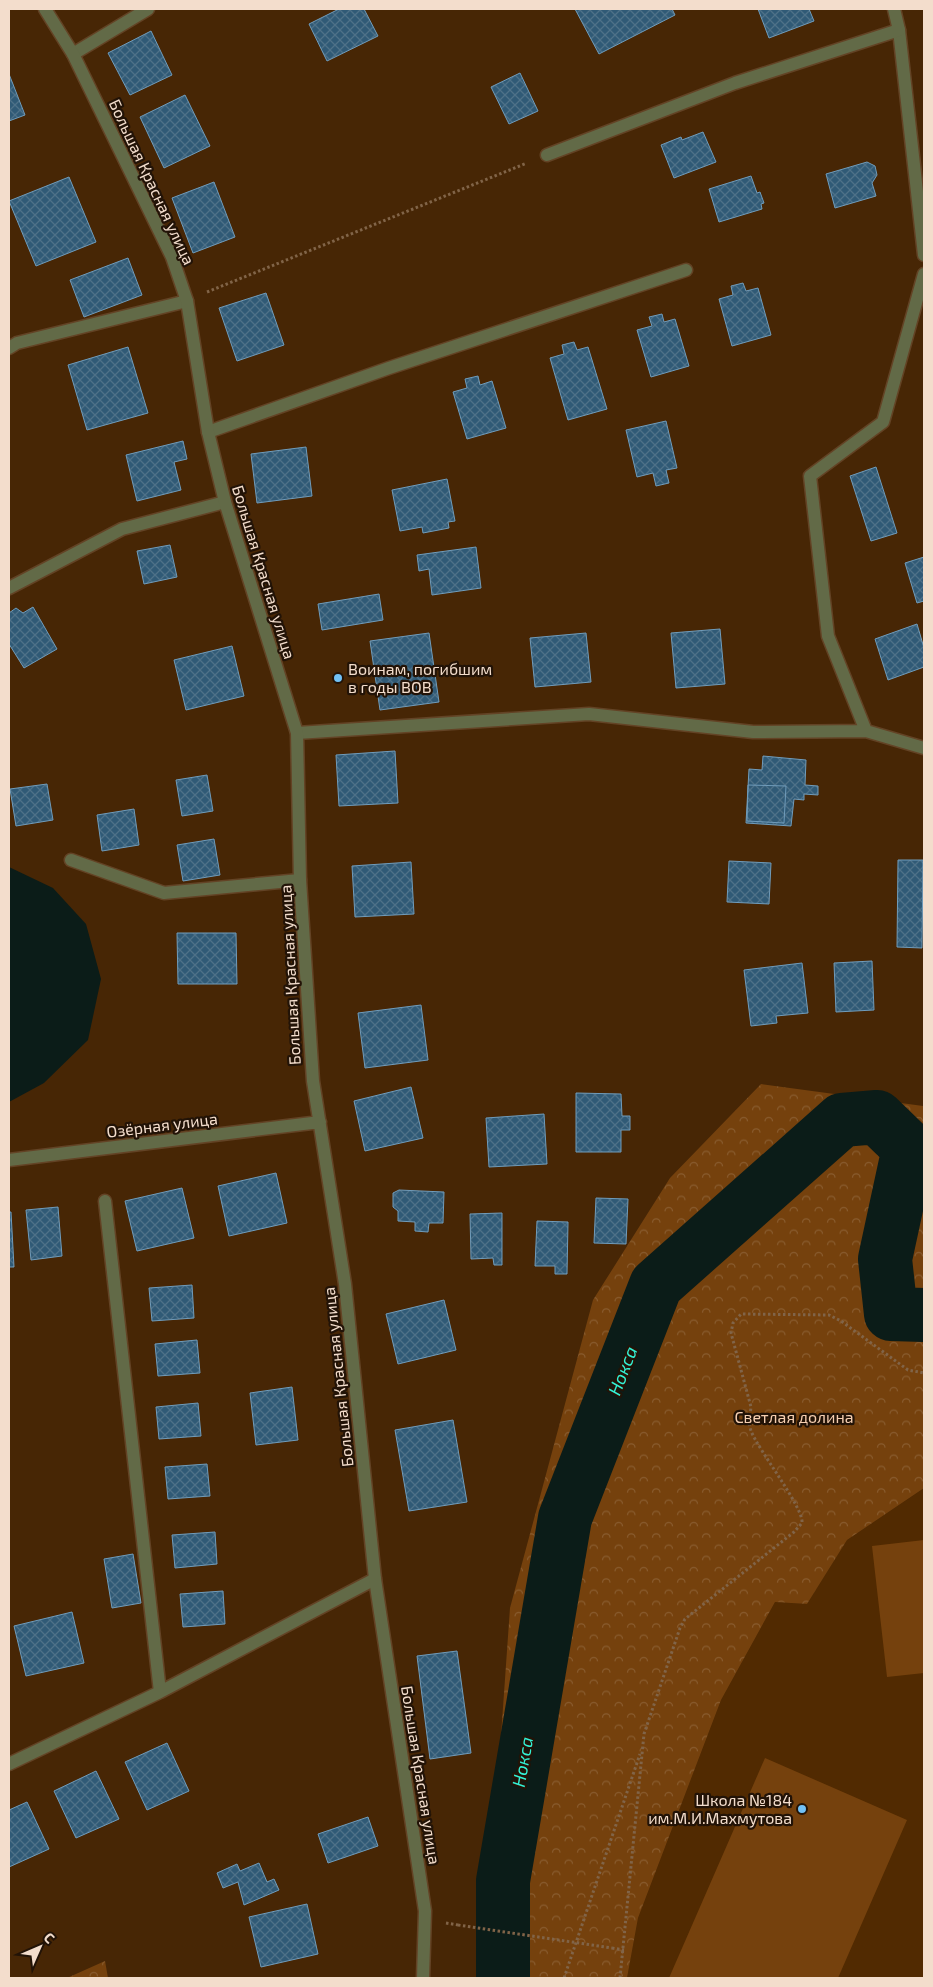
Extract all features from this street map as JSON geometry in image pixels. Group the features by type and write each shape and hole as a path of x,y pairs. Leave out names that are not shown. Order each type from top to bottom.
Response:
{"street":[{"name":"Большая Красная улица","path":"45,9 73,54 172,257 187,301 208,432 225,502 297,733 300,880 313,1081 345,1284 375,1580 425,1911 423,1978"},
{"path":"73,54 148,9"},
{"path":"894,9 899,30 924,255"},
{"path":"547,155 735,83 899,30"},
{"path":"208,432 389,368 686,270"},
{"path":"866,732 828,636 810,476 883,422 924,274"},
{"path":"9,348 17,343 187,301"},
{"path":"9,588 122,529 225,502"},
{"path":"297,733 589,714 753,732 866,732 924,748"},
{"path":"71,860 164,893 300,880"},
{"name":"Озёрная улица","path":"9,1160 320,1122"},
{"path":"105,1200 160,1692"},
{"path":"9,1764 160,1692 375,1580"}],"path":[{"path":"187,301 547,155"},
{"path":"620,1978 642,1746 648,1716 682,1622 794,1532 802,1523 801,1510 774,1472 751,1431 749,1424 751,1407 731,1332 736,1319 741,1314 829,1315 908,1370 924,1373"},
{"path":"564,1978 642,1746"},
{"path":"458,1925 624,1950"}],"shaded area":[{"name":"Школа №184 им.М.И.Махмутова","path":"924,1488 924,1978 627,1978 638,1918 721,1700 775,1602 807,1604 847,1540"}],"green space":[{"name":"Светлая долина","path":"761,1084 923,1106 924,1108 924,1488 847,1540 807,1604 775,1602 721,1700 638,1918 627,1978 484,1978 510,1608 593,1300 670,1178"},
{"path":"924,1540 924,1673 887,1677 872,1546"},
{"path":"765,1758 907,1820 838,1978 669,1978"},
{"path":"105,1961 108,1978 67,1978"}],"water":[{"path":"9,867 53,888 86,924 101,979 88,1040 44,1083 9,1102"}],"building":[{"path":"339,9 364,9 378,36 327,61 309,24"},
{"path":"575,9 672,9 675,15 599,54"},
{"path":"758,9 809,9 814,21 769,38"},
{"path":"151,31 172,75 130,95 108,53"},
{"path":"520,73 538,111 509,124 491,87"},
{"path":"9,74 25,115 9,121"},
{"path":"185,95 210,146 164,168 140,117"},
{"path":"703,132 716,162 674,178 661,145 681,137 682,140"},
{"path":"867,162 875,166 877,175 872,183 876,196 835,208 826,174"},
{"path":"751,176 757,193 760,192 764,203 761,204 762,209 719,222 709,189"},
{"path":"69,177 96,242 36,266 9,201"},
{"path":"214,182 235,237 193,253 172,198"},
{"path":"128,258 142,295 84,317 70,280"},
{"path":"743,283 746,291 758,288 771,335 732,346 719,299 733,295 731,286"},
{"path":"266,293 284,345 237,361 219,308"},
{"path":"662,314 664,322 675,319 689,366 651,377 637,330 652,326 649,317"},
{"path":"574,342 577,350 588,347 607,409 568,420 550,358 564,354 562,345"},
{"path":"128,347 148,413 87,430 68,365"},
{"path":"478,376 480,385 492,381 506,428 467,439 453,392 467,388 465,379"},
{"path":"666,421 677,468 666,470 669,483 656,486 653,473 637,477 626,430"},
{"path":"183,441 187,459 174,462 181,490 137,501 126,455"},
{"path":"306,447 312,496 257,503 251,454"},
{"path":"876,467 897,533 871,541 850,476"},
{"path":"447,479 455,521 448,522 449,528 423,533 422,527 400,531 392,490"},
{"path":"170,545 177,577 144,584 137,551"},
{"path":"476,547 481,588 432,595 429,569 419,571 417,555"},
{"path":"924,557 924,601 917,603 905,563"},
{"path":"379,594 383,620 322,630 318,604"},
{"path":"33,607 57,649 24,668 9,644 9,613 16,608 23,613"},
{"path":"917,624 924,648 924,667 888,680 875,639"},
{"path":"720,629 725,684 676,688 671,633"},
{"path":"429,633 439,702 380,710 370,641"},
{"path":"586,633 591,682 535,687 530,638"},
{"path":"232,646 244,696 186,710 174,660"},
{"path":"395,751 398,803 339,806 336,755"},
{"path":"763,756 806,760 805,785 818,786 818,795 804,794 804,800 794,799 791,826 746,823 749,769 762,770"},
{"path":"207,775 213,811 182,816 176,780"},
{"path":"47,784 53,820 16,826 10,789"},
{"path":"748,785 786,786 784,823 747,821"},
{"path":"134,809 139,845 102,851 97,815"},
{"path":"214,839 220,875 183,881 177,845"},
{"path":"898,860 923,860 922,948 897,947"},
{"path":"729,861 771,863 769,904 727,902"},
{"path":"411,862 414,914 355,917 352,866"},
{"path":"177,933 236,933 237,984 178,984"},
{"path":"872,961 874,1010 836,1012 834,963"},
{"path":"802,963 808,1013 776,1016 777,1023 751,1026 744,970"},
{"path":"421,1005 428,1060 365,1068 358,1013"},
{"path":"411,1087 423,1138 365,1151 354,1101"},
{"path":"576,1093 621,1094 622,1116 630,1116 630,1130 621,1130 621,1152 576,1152"},
{"path":"544,1114 547,1164 489,1167 486,1118"},
{"path":"276,1173 287,1223 229,1236 218,1186"},
{"path":"182,1188 194,1238 137,1251 125,1201"},
{"path":"399,1190 444,1192 443,1223 429,1223 428,1232 415,1231 415,1222 398,1221 398,1211 393,1207 393,1193"},
{"path":"596,1198 628,1199 626,1244 594,1243"},
{"path":"58,1207 62,1256 31,1260 26,1210"},
{"path":"9,1212 11,1212 14,1267 9,1267"},
{"path":"502,1213 502,1265 494,1265 493,1258 471,1259 470,1214"},
{"path":"537,1221 568,1222 567,1274 555,1274 555,1266 535,1266"},
{"path":"192,1285 194,1318 152,1321 149,1288"},
{"path":"444,1300 456,1350 398,1364 386,1314"},
{"path":"197,1340 200,1373 158,1376 155,1344"},
{"path":"292,1387 298,1440 256,1445 250,1393"},
{"path":"198,1403 201,1436 159,1439 156,1407"},
{"path":"453,1420 467,1502 409,1511 395,1430"},
{"path":"207,1464 210,1496 168,1499 165,1467"},
{"path":"215,1532 217,1564 175,1568 172,1535"},
{"path":"133,1554 141,1603 112,1608 104,1559"},
{"path":"223,1591 225,1624 183,1627 180,1594"},
{"path":"72,1612 84,1663 26,1676 14,1626"},
{"path":"457,1651 471,1753 430,1759 417,1656"},
{"path":"167,1743 189,1791 147,1810 125,1762"},
{"path":"96,1771 119,1819 76,1838 54,1791"},
{"path":"27,1802 49,1849 9,1867 9,1810"},
{"path":"368,1817 378,1846 328,1863 318,1834"},
{"path":"259,1863 267,1882 274,1879 279,1890 244,1905 238,1882 223,1888 217,1873 237,1864 240,1871"},
{"path":"307,1904 318,1954 261,1967 249,1917"}],"waterway":[{"name":"Нокса","path":"503,1978 503,1881 565,1518 656,1285 842,1120 877,1117 909,1148 885,1259 891,1314 924,1315"}],"place":[{"name":"Воинам, погибшим в годы ВОВ","path":"338,678"},
{"name":"Школа №184 им.М.И.Махмутова","path":"802,1809"}]}
